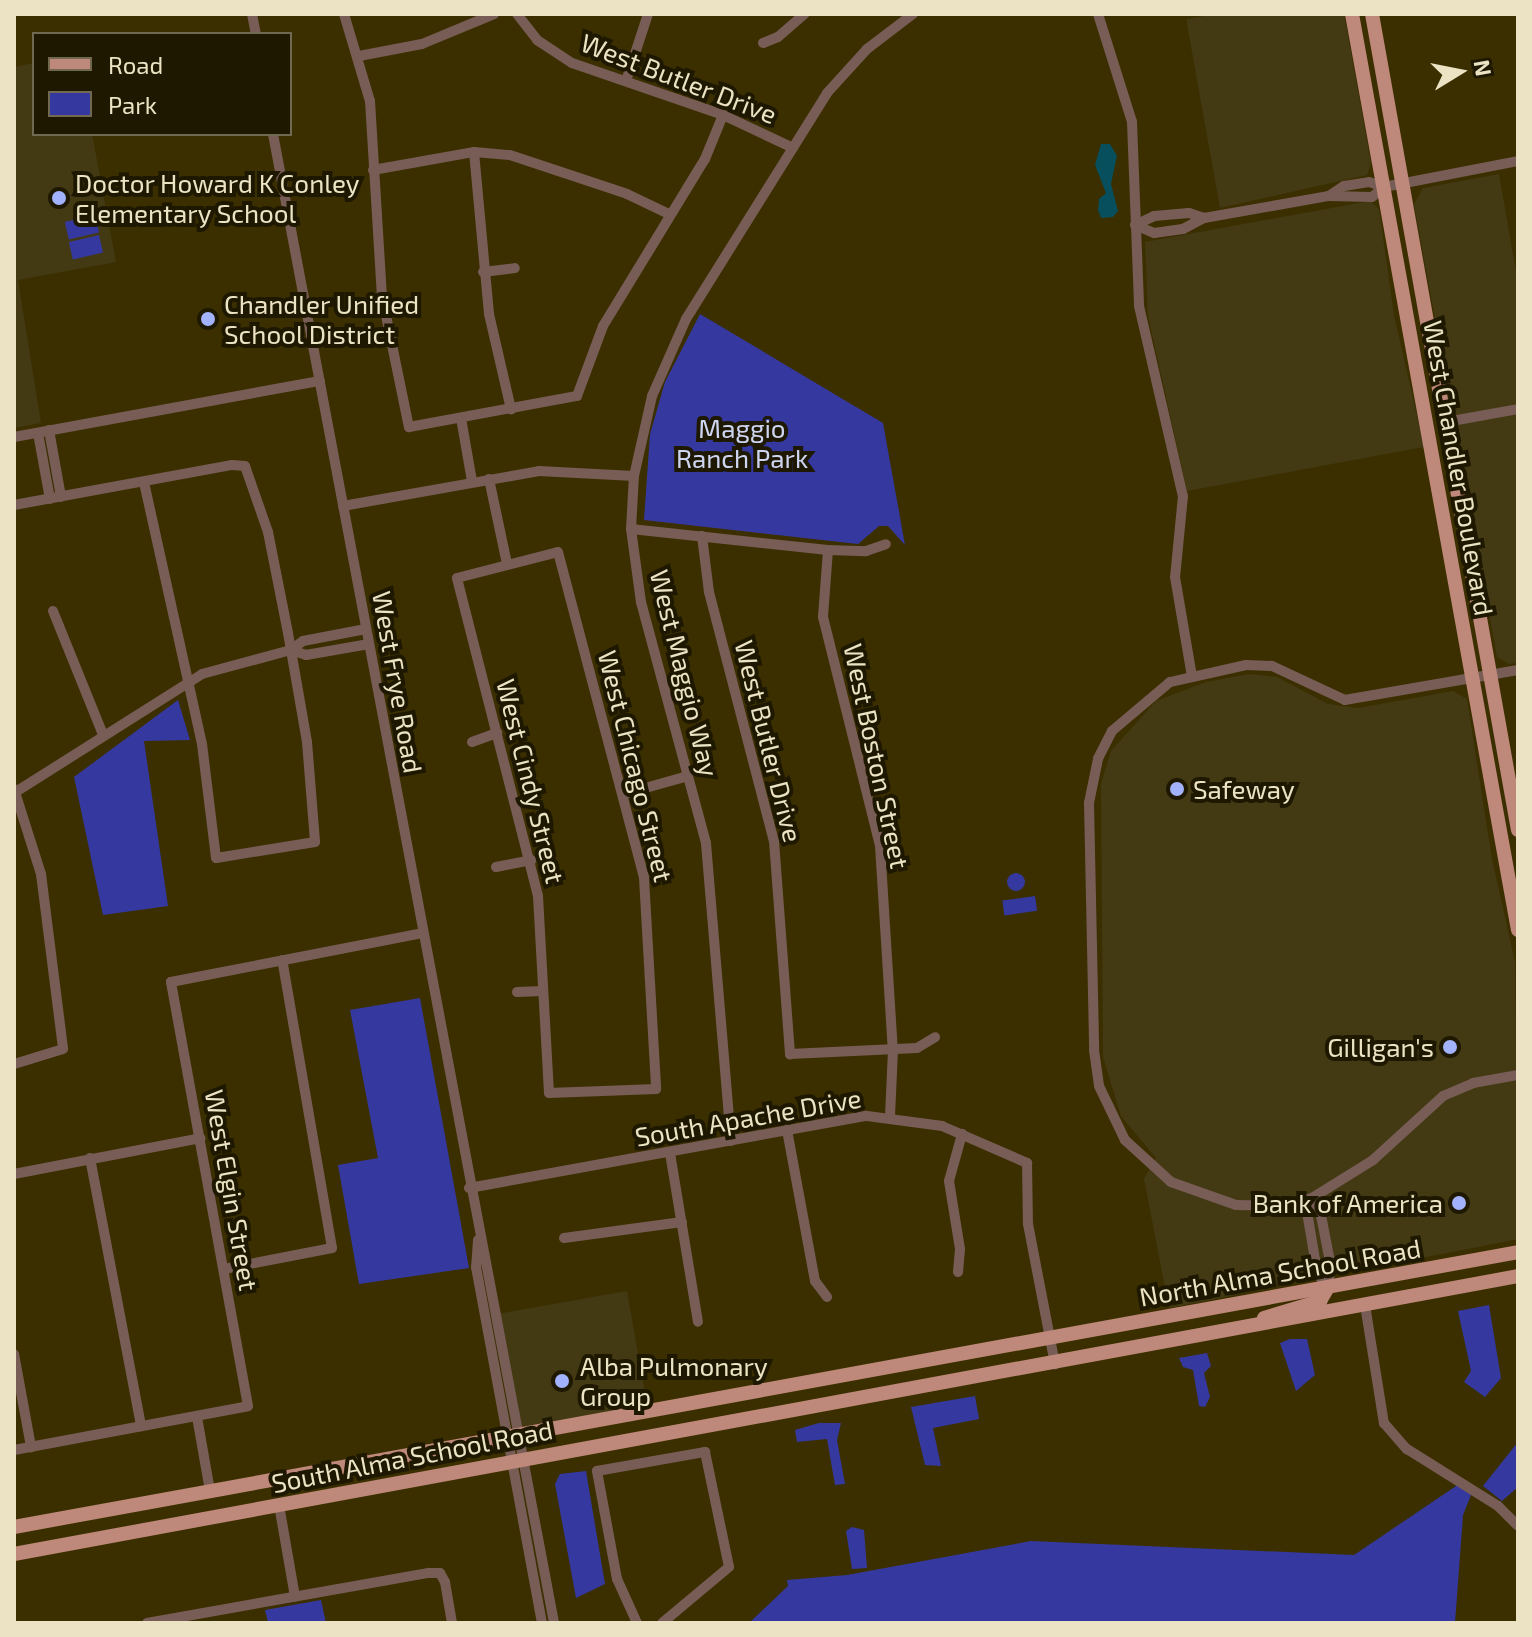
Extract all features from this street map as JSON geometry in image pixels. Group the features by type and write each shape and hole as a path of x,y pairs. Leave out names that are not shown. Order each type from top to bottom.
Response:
{"main road":[{"name":"West Chandler Boulevard","path":"1352,14 1446,422 1518,925"},
{"name":"West Chandler Boulevard","path":"1372,14 1393,185 1481,677 1515,793 1518,830"},
{"name":"North Alma School Road","path":"1050,1338 1518,1252"},
{"name":"North Alma School Road","path":"1055,1364 1518,1276"},
{"path":"1250,1326 1282,1309 1320,1301 1327,1289"},
{"name":"South Alma School Road","path":"14,1527 1050,1338"},
{"name":"South Alma School Road","path":"14,1554 1055,1364"}],"street":[{"path":"344,14 370,101 382,296 409,427 577,396 603,326 705,159 723,115"},
{"path":"359,56 422,44 494,14"},
{"name":"West Butler Drive","path":"517,14 537,40 572,63 723,115 793,148"},
{"path":"626,81 648,14"},
{"path":"763,43 778,37 804,14"},
{"name":"West Maggio Way","path":"731,1141 724,1110 710,878 688,776 641,602 631,529 634,476 660,371 683,325 793,148 847,70 913,14"},
{"path":"1098,14 1132,122 1141,317 1183,496 1175,577 1192,676"},
{"name":"West Frye Road","path":"273,136 469,1188 479,1238 490,1270 542,1623"},
{"path":"373,170 474,152 510,155 627,194 669,214"},
{"path":"474,152 483,272 511,409"},
{"path":"1135,225 1154,233 1183,229 1204,218 1329,196 1372,197 1393,185 1518,161"},
{"path":"1135,225 1154,216 1189,213 1204,218"},
{"path":"483,272 515,268"},
{"path":"14,437 320,381"},
{"path":"1446,422 1518,409"},
{"path":"461,418 472,481"},
{"path":"44,432 55,498"},
{"path":"14,505 144,482 245,466 268,532 291,650 307,742 315,842 216,858 202,744 144,482"},
{"path":"343,506 539,471 634,476"},
{"path":"489,479 507,564"},
{"path":"631,529 828,550 866,551 886,544"},
{"name":"West Butler Drive","path":"702,536 709,592 774,841 790,1054 893,1050"},
{"name":"West Boston Street","path":"828,550 823,617 880,846 893,1050 890,1116"},
{"name":"West Chicago Street","path":"507,564 558,552 644,878 656,1089 549,1093"},
{"name":"West Cindy Street","path":"507,564 457,578 538,896 549,1093"},
{"path":"53,611 103,735"},
{"path":"14,1064 63,1049 41,874 14,791 188,682 291,650 303,641 366,629"},
{"path":"291,650 306,655 369,644"},
{"path":"1518,670 1339,700 1272,666 1246,665 1192,676 1151,694 1122,719 1101,753 1092,782 1094,1050 1099,1086 1125,1140 1171,1182 1236,1205 1280,1206 1312,1198 1373,1160 1443,1096 1473,1083 1518,1075"},
{"path":"472,742 497,733"},
{"path":"624,794 688,776"},
{"path":"496,867 531,860"},
{"path":"224,1269 332,1248 282,960 422,933"},
{"name":"West Elgin Street","path":"197,1417 248,1406 171,982 282,960"},
{"path":"517,992 543,991"},
{"path":"893,1050 917,1048 935,1037"},
{"name":"South Apache Drive","path":"469,1188 787,1130 890,1116 962,1134 1027,1163 1028,1224 1050,1338"},
{"path":"787,1130 815,1281 827,1297"},
{"path":"958,1272 960,1249 949,1181 962,1134"},
{"path":"14,1174 201,1138"},
{"path":"670,1153 698,1322"},
{"path":"90,1158 141,1426"},
{"path":"1312,1198 1320,1210 1331,1267 1327,1289"},
{"path":"564,1238 682,1222"},
{"path":"1365,1305 1384,1423 1395,1438 1498,1506 1518,1526"},
{"path":"1050,1338 1055,1364"},
{"path":"14,1354 31,1447"},
{"path":"14,1450 197,1417 210,1491"},
{"path":"637,1623 617,1579 597,1471 705,1452 729,1567 662,1623"},
{"name":"West Frye Road","path":"519,1460 554,1623"},
{"path":"279,1505 295,1597"},
{"path":"147,1623 199,1618 295,1597 440,1573 452,1623"}],"shaded area":[{"path":"1215,14 1344,14 1371,163 1367,175 1220,208 1187,24 1187,19"},
{"name":"Doctor Howard K Conley Elementary School","path":"32,63 32,136 92,136 116,262 18,280 41,423 14,428 14,67"},
{"path":"1499,174 1518,283 1518,663 1509,664 1497,657 1414,204 1423,188"},
{"path":"1370,201 1379,209 1394,315 1424,447 1187,491 1148,316 1145,242"},
{"path":"1249,674 1277,677 1328,704 1358,708 1453,691 1467,699 1492,859 1515,962 1518,1239 1169,1308 1144,1179 1156,1158 1121,1116 1103,1057 1101,784 1111,751 1156,701 1206,682"},
{"path":"627,1291 648,1412 519,1435 498,1314"}],"green space":[{"path":"95,215 99,233 69,240 65,222"},
{"path":"99,235 103,253 73,260 69,242"},
{"name":"Maggio Ranch Park","path":"700,314 883,423 905,545 888,526 879,526 858,544 644,520 650,434 665,382"},
{"path":"178,700 190,740 144,741 168,906 103,915 74,777"},
{"path":"1016,873 1025,882 1016,891 1007,882"},
{"path":"1035,896 1037,911 1004,915 1002,901"},
{"path":"420,998 469,1268 359,1284 338,1165 378,1158 350,1010"},
{"path":"1489,1305 1501,1378 1485,1397 1464,1382 1471,1371 1458,1311"},
{"path":"1290,1339 1307,1339 1315,1375 1296,1391 1280,1343"},
{"path":"1207,1353 1211,1366 1204,1373 1210,1397 1205,1407 1199,1406 1193,1370 1183,1367 1179,1358"},
{"path":"975,1396 979,1419 933,1428 941,1466 925,1465 911,1407"},
{"path":"819,1423 841,1423 837,1440 845,1484 835,1485 827,1439 797,1442 795,1430"},
{"path":"1518,1442 1518,1487 1502,1501 1483,1486"},
{"path":"586,1471 605,1584 576,1598 555,1484 560,1474"},
{"path":"1462,1482 1473,1490 1463,1515 1455,1623 749,1623 788,1586 787,1580 847,1575 1031,1541 1354,1555"},
{"path":"852,1527 864,1530 867,1568 852,1569 846,1531"},
{"path":"321,1600 326,1623 268,1623 265,1610"}],"water":[{"path":"1101,144 1110,144 1117,156 1111,184 1118,211 1113,217 1101,218 1099,199 1106,193 1095,165"}],"place":[{"name":"Doctor Howard K Conley Elementary School","path":"59,198"},
{"name":"Chandler Unified School District","path":"208,319"},
{"name":"Safeway","path":"1177,789"},
{"name":"Gilligan's","path":"1450,1047"},
{"name":"Bank of America","path":"1459,1203"},
{"name":"Alba Pulmonary Group","path":"562,1381"}]}
